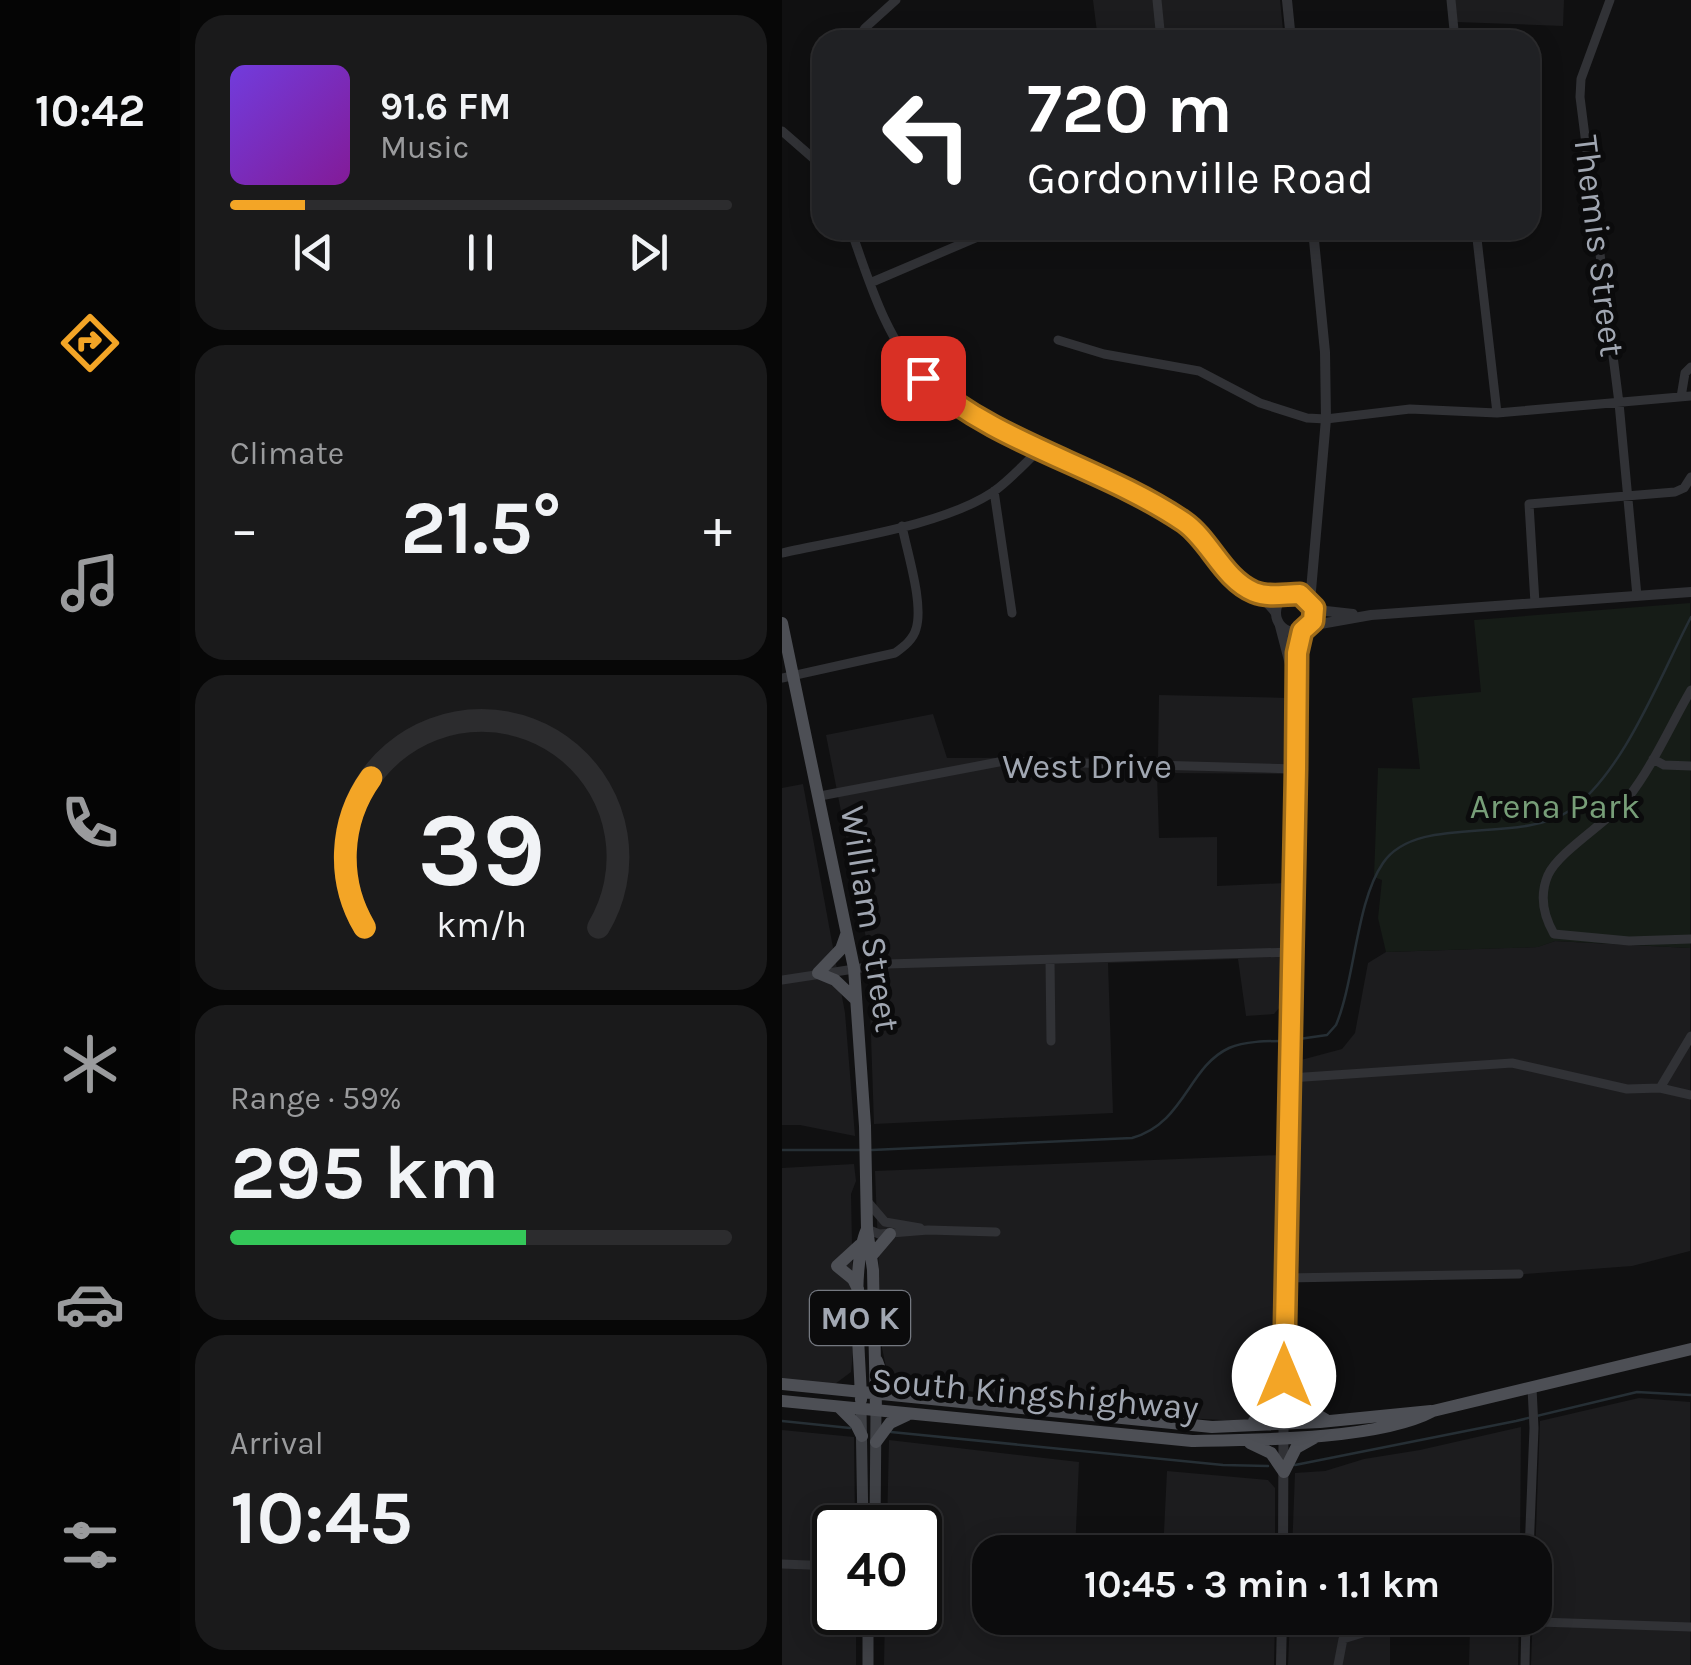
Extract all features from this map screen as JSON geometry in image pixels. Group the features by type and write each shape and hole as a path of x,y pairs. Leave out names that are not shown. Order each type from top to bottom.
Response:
{"main road":[{"name":"William Street","path":"782,623 788,677 820,796 858,1001 876,1358 862,1436 863,1505"},
{"path":"847,933 841,949 818,973 849,990 858,1001"},
{"name":"William Street","path":"867,1229 860,1244 860,1365 868,1392"},
{"path":"872,1256 890,1234"},
{"path":"860,1244 854,1254 836,1266 853,1278 860,1292"},
{"name":"South Kingshighway","path":"782,1400 1192,1440 1327,1427 1433,1411 1690,1349"},
{"path":"876,1358 881,1372 913,1398"},
{"path":"834,1389 853,1378 860,1365"},
{"path":"1284,1376 1301,1405 1327,1427 1296,1448 1284,1472 1262,1447 1239,1433 1266,1417 1284,1376"},
{"name":"South Kingshighway","path":"782,1384 1239,1433"},
{"path":"838,1406 862,1436"},
{"name":"William Street","path":"868,1410 876,1442 875,1505"},
{"path":"876,1442 890,1423 912,1414"},
{"path":"868,1635 868,1665"}],"street":[{"path":"864,30 896,0"},
{"path":"1157,0 1160,30"},
{"path":"1286,0 1290,30"},
{"path":"1451,0 1454,30"},
{"name":"Themis Street","path":"1610,0 1581,79 1580,97 1620,403 1637,596"},
{"path":"782,131 812,157"},
{"path":"855,240 896,340 923,378 972,416 1134,493 1195,530 1221,563 1293,633 1370,615 1685,592"},
{"path":"870,283 971,240"},
{"path":"1294,682 1306,628 1314,614 1313,561 1326,419 1315,240"},
{"path":"1477,240 1497,413"},
{"path":"1058,340 1104,354 1200,371 1270,408 1326,419 1410,410 1497,413 1686,397 1685,372 1690,367"},
{"path":"782,553 934,519 994,491 1040,449"},
{"path":"1535,604 1530,504 1676,492 1684,488 1690,477"},
{"path":"994,491 1012,613"},
{"path":"788,677 895,654 907,644 916,631 918,610 902,526"},
{"path":"1283,1535 1296,769 1294,682 1278,620 1281,599 1304,581 1313,561"},
{"path":"1256,593 1292,594 1326,612 1370,615"},
{"path":"1690,690 1627,798 1608,819 1553,864 1542,902 1545,919 1554,934 1629,941 1690,940"},
{"path":"1653,759 1664,765 1690,766"},
{"name":"West Drive","path":"820,796 1004,761 1296,769"},
{"path":"782,980 887,964 1293,952"},
{"path":"1050,960 1052,1041"},
{"path":"1660,1088 1690,1036"},
{"path":"1290,1078 1512,1062 1627,1089 1660,1088 1690,1095"},
{"path":"867,1200 886,1222 928,1230"},
{"path":"867,1229 879,1234 928,1230 996,1232"},
{"path":"1285,1278 1519,1274"},
{"path":"1530,1535 1532,1388"},
{"path":"782,1564 812,1565"},
{"path":"1552,1619 1690,1626"},
{"path":"1281,1665 1282,1635"},
{"path":"1338,1665 1342,1639 1354,1635"},
{"path":"1525,1665 1526,1635"}],"shaded area":[{"path":"1093,0 1280,0 1283,30 1097,30"},
{"path":"1454,0 1564,0 1563,26 1456,22"},
{"path":"1159,695 1289,698 1289,774 1157,773 1159,838 1217,837 1217,886 1284,883 1280,1007 1274,1014 1246,1016 1238,959 1108,963 1113,1113 874,1124 868,948 826,735 933,714 947,758 1158,757"},
{"path":"803,784 845,1013 855,1136 782,1125 782,788"},
{"path":"1555,941 1690,948 1690,1251 1632,1266 1525,1274 1299,1274 1301,1060 1342,1049 1355,1033 1368,963 1386,952 1537,947"},
{"path":"1280,1155 1275,1377 1271,1404 1259,1417 1241,1421 1184,1418 920,1385 897,1380 886,1367 875,1171"},
{"path":"854,1164 851,1372 835,1384 782,1380 782,1168"},
{"path":"1639,1398 1690,1402 1690,1665 1531,1665 1532,1635 1552,1635 1552,1535 1536,1535 1540,1421"},
{"path":"1521,1427 1520,1535 1293,1535 1295,1473 1325,1471 1364,1459"},
{"path":"782,1430 854,1437 855,1505 812,1505 812,1635 856,1635 856,1665 782,1665"},
{"path":"889,1440 1079,1462 1076,1535 972,1535 972,1635 1275,1635 1274,1665 884,1665 885,1635 942,1635 942,1505 888,1505"},
{"path":"1167,1471 1268,1480 1275,1488 1275,1535 1164,1535"},
{"path":"1289,1635 1390,1635 1390,1665 1288,1665"},
{"path":"1470,1635 1519,1635 1518,1665 1469,1665"}],"green space":[{"name":"Arena Park","path":"1690,603 1690,948 1555,941 1538,947 1386,952 1378,918 1382,880 1374,877 1378,768 1420,769 1412,698 1481,692 1474,620"}],"waterway":[{"path":"1292,1040 1327,1035 1336,1025 1367,898 1383,863 1399,848 1419,839 1523,826 1569,811 1589,795 1623,749 1691,617"},
{"path":"872,1150 1132,1138 1164,1120 1204,1068 1229,1048 1284,1041"},
{"path":"782,1150 859,1150"},
{"path":"1295,1465 1516,1421 1637,1392 1691,1395"},
{"path":"782,1421 850,1428"},
{"path":"891,1432 1223,1465 1268,1466"}],"route":[{"path":"923,378 972,416 1134,493 1180,520 1195,530 1221,563 1256,593 1300,594 1314,608 1313,621 1302,631 1294,682 1293,982 1284,1376"}]}
